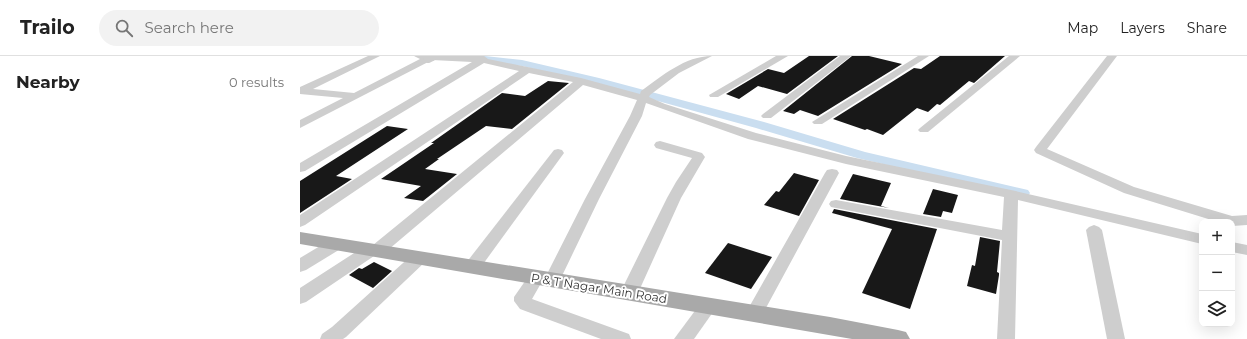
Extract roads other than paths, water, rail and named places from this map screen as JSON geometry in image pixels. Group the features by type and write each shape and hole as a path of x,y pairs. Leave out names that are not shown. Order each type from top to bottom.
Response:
{"main road":[{"name":"P & T Nagar Main Road","path":"300,238 709,305 834,333 898,339"}],"street":[{"path":"301,91 375,56"},
{"path":"622,339 526,304 523,301 523,297 544,279 592,199 636,116 644,96 676,71 707,56"},
{"path":"714,95 783,56"},
{"path":"767,116 846,56"},
{"path":"818,122 924,56"},
{"path":"1112,56 1040,150 1129,190 1231,221 1247,220"},
{"path":"300,125 426,57 486,57 528,69 644,96 706,121 846,160 1011,194 1199,238"},
{"path":"300,168 486,57"},
{"path":"924,130 1011,57"},
{"path":"300,222 528,69"},
{"path":"300,297 373,250 581,81"},
{"path":"301,91 355,96"},
{"path":"629,293 685,176 698,161 699,157 660,145"},
{"path":"472,267 558,153"},
{"path":"754,314 832,173"},
{"path":"1006,339 1011,194"},
{"path":"836,204 1010,238"},
{"path":"1094,230 1116,339"},
{"path":"300,266 336,244"},
{"path":"1235,248 1247,250"},
{"path":"340,336 419,258"},
{"path":"683,339 709,305"}],"waterway":[{"path":"459,56 522,63 599,81 760,125 862,155 1023,193"}]}
